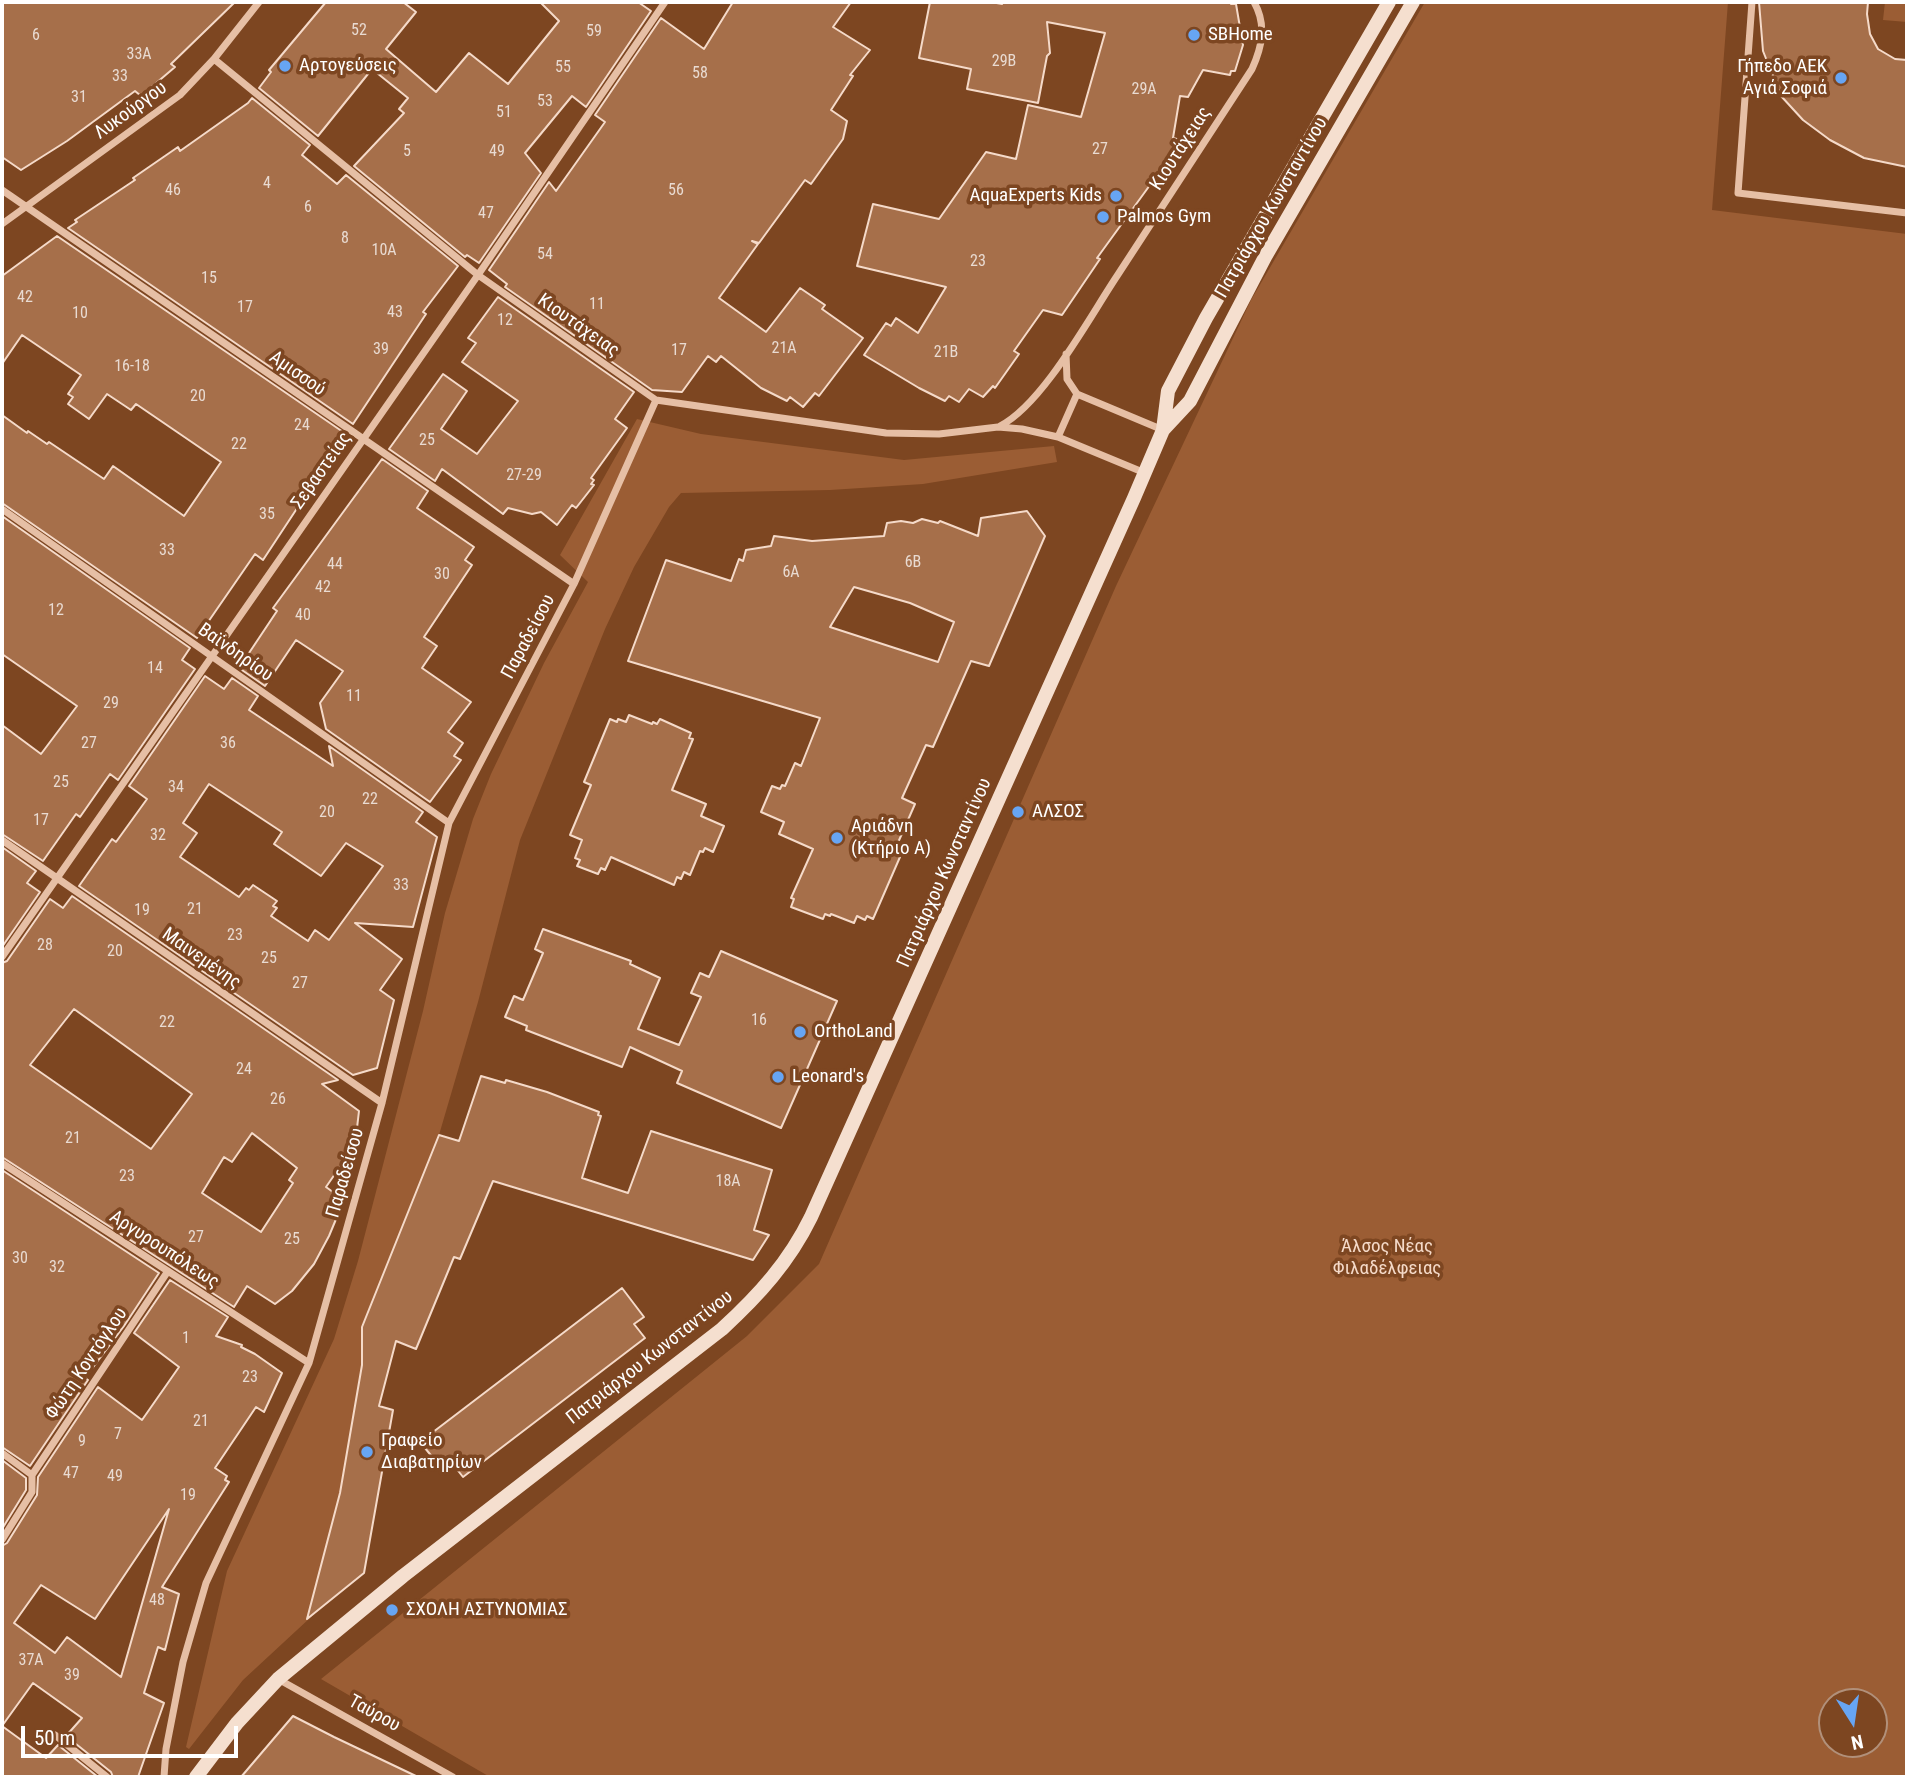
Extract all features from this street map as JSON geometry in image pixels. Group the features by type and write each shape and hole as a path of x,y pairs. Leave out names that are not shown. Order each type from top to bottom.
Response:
{"main road":[{"name":"Πατριάρχου Κωνσταντίνου","path":"196,1777 237,1723 278,1679 403,1576 722,1329 751,1303 799,1243 1163,430 1168,391 1206,318 1389,2"},
{"name":"Πατριάρχου Κωνσταντίνου","path":"1163,430 1190,401 1265,257 1413,2"}],"street":[{"name":"Λυκούργου","path":"2,224 180,95 214,59 260,2"},
{"name":"Σεβαστείας","path":"2,957 665,2"},
{"name":"Κιουτάχειας","path":"998,427 1030,404 1252,69 1261,49 1262,27 1255,2"},
{"path":"1752,2 1738,193 1907,213"},
{"name":"Κιουτάχειας","path":"214,59 478,275 656,400 886,433 939,434 998,427 1022,429 1058,437 1144,473"},
{"name":"Αμισσού","path":"2,190 574,584"},
{"path":"1066,353 1067,379 1077,394 1163,430"},
{"path":"1058,437 1077,394"},
{"name":"Παραδείσου","path":"164,1777 166,1749 183,1662 206,1583 309,1363 382,1103 449,823 574,584 656,400"},
{"name":"Βαϊνδηρίου","path":"2,509 449,823"},
{"name":"Μαινεμένης","path":"2,840 382,1103"},
{"name":"Αργυρουπόλεως","path":"2,1163 309,1363"},
{"name":"Φώτη Κοντόγλου","path":"2,1540 32,1492 32,1475 168,1271"},
{"path":"2,1453 32,1475"},
{"name":"Ταύρου","path":"278,1679 453,1777"},
{"path":"55,1735 107,1777"}],"green space":[{"name":"Άλσος Νέας Φιλαδέλφειας","path":"1425,2 1728,2 1712,210 1907,234 1907,1777 490,1777 321,1679 747,1336 819,1264 1116,586 1251,300"},
{"path":"1885,2 1907,2 1907,22 1883,20"},
{"path":"637,419 701,434 904,460 1054,446 1057,462 923,484 830,490 681,493 669,507 634,567 605,629 520,840 478,1002 439,1135 362,1327 362,1365 340,1493 313,1601 324,1605 243,1680 189,1749 186,1747 227,1571 334,1339 358,1261 423,1011 445,913 473,819 491,774 544,663 588,582 560,555"}],"building":[{"path":"2,2 235,2 171,64 175,67 141,96 135,91 67,141 21,170 2,157"},
{"path":"326,2 403,2 416,12 386,49 436,92 469,53 508,84 559,21 540,2 638,2 651,11 586,107 572,96 525,153 541,173 479,263 467,255 465,257 354,166 404,113 399,109 408,98 372,69 318,136 259,88 271,72 269,70"},
{"path":"733,2 851,2 833,27 870,50 850,75 853,76 831,110 847,121 843,139 811,184 805,180 759,243 752,241 758,244 719,298 766,332 800,288 825,305 822,309 863,338 819,396 815,393 803,407 790,397 787,401 761,388 721,356 716,362 708,356 682,392 652,390 505,287 507,284 489,270 549,182 556,191 605,122 595,115 661,18 704,49"},
{"path":"930,2 1231,2 1236,4 1243,45 1235,71 1231,71 1230,75 1203,70 1188,97 1180,96 1173,138 1188,142 1153,187 1150,185 1097,258 1100,259 1062,315 1043,310 1014,351 1019,354 995,388 993,386 983,397 969,389 959,402 949,396 945,401 864,355 886,323 891,326 896,318 918,333 946,287 857,266 873,204 939,219 986,152 1016,159 1028,105 1081,117 1105,33 1047,22 1050,53 1047,56 1038,103 967,89 971,69 919,58"},
{"name":"Γήπεδο ΑΕΚ Αγιά Σοφιά","path":"1759,2 1868,2 1870,34 1878,49 1895,59 1907,60 1907,167 1864,158 1830,140 1803,120 1781,96 1763,51"},
{"path":"252,98 310,145 302,155 337,184 346,175 458,266 423,312 426,314 353,424 68,228 77,222 75,220 135,180 133,178 178,147 180,151"},
{"path":"57,236 346,434 263,560 255,554 197,638 2,503 2,415 27,433 28,431 47,444 49,442 104,479 113,466 184,516 221,462 136,404 131,410 107,394 89,419 68,404 73,397 68,394 81,375 22,335 2,364 2,276"},
{"path":"498,297 634,392 615,419 627,428 591,478 594,480 591,484 594,485 576,508 572,505 557,525 541,512 532,514 508,508 503,514 442,469 435,481 389,449 443,374 467,391 441,429 477,454 518,401 462,362 476,343 468,338"},
{"path":"382,459 428,491 417,508 474,547 465,560 472,565 424,637 437,646 422,668 471,702 448,732 463,743 454,756 461,760 430,802 326,729 320,703 343,671 296,640 265,686 239,668 277,611 273,608"},
{"path":"1027,511 1045,536 989,666 971,661 933,747 926,745 902,798 915,804 893,854 900,857 873,919 867,916 865,920 857,916 854,923 825,914 823,919 791,907 794,899 791,898 813,849 779,834 784,822 761,812 772,786 780,789 782,785 785,786 795,763 801,766 820,718 628,661 666,560 731,581 739,559 743,561 746,550 771,546 774,536 812,541 884,536 887,523 913,523 922,519 938,523 940,521 978,536 981,518","holes":["854,587 910,603 954,622 938,662 830,627"]},
{"path":"2,516 190,648 182,660 195,669 118,780 110,774 80,817 76,814 43,861 2,834 2,725 41,754 77,706 2,654"},
{"path":"205,676 224,689 232,678 258,696 249,710 333,766 329,746 423,812 416,822 437,837 413,927 355,923 402,959 380,990 394,1000 377,1068 353,1075 79,886 112,839 116,842 147,799 129,786","holes":["209,784 282,832 274,844 321,876 346,843 383,866 329,940 315,930 308,941 271,916 277,908 273,906 277,901 253,885 249,890 246,888 239,897 180,857 197,833 183,823"]},
{"path":"629,715 652,724 657,724 660,719 691,733 689,738 693,739 672,790 706,804 701,816 724,826 713,852 705,848 703,852 700,851 690,875 684,872 681,879 677,877 674,885 611,857 605,870 601,868 598,874 577,866 580,860 575,858 582,840 570,835 591,785 584,782 610,719 626,722"},
{"path":"2,847 36,871 27,883 40,892 2,947"},
{"path":"72,896 338,1080 322,1084 359,1111 355,1145 326,1187 337,1195 334,1207 339,1212 329,1236 314,1264 292,1291 275,1304 247,1286 234,1307 2,1157 2,963 7,961 50,899 63,908","holes":["74,1009 192,1094 151,1149 30,1065","252,1133 297,1168 289,1180 293,1183 261,1232 202,1193 224,1157 232,1162"]},
{"path":"543,929 631,961 630,964 660,978 638,1029 679,1045 701,997 691,993 700,973 709,977 721,951 837,1001 781,1128 677,1083 682,1071 630,1047 622,1067 526,1030 527,1026 505,1017 514,996 523,1000 543,953 535,949"},
{"path":"481,1076 547,1092 599,1112 598,1115 601,1116 582,1178 628,1193 651,1131 772,1170 754,1230 769,1235 753,1260 493,1181 460,1259 454,1257 416,1349 396,1341 379,1406 393,1410 364,1573 307,1619 340,1493 362,1365 362,1327 439,1135 459,1141"},
{"path":"2,1170 159,1273 85,1378 88,1380 30,1466 2,1447"},
{"path":"170,1280 228,1317 216,1336 242,1345 241,1347 282,1373 264,1412 256,1407 215,1468 227,1476 225,1480 229,1482 162,1587 179,1594 165,1650 158,1647 144,1693 164,1703 138,1777 113,1777 111,1772 66,1736 82,1718 33,1683 2,1726 2,1546 7,1543 37,1495 38,1477 98,1387 142,1420 179,1367 134,1333","holes":["169,1509 121,1677 67,1637 55,1653 14,1623 41,1585 95,1619"]},
{"path":"622,1288 644,1317 634,1324 645,1338 463,1477 452,1463 443,1470 420,1442"},
{"path":"2,1460 26,1478 26,1490 2,1529"},
{"path":"293,1716 334,1737 418,1777 241,1777"},
{"path":"2,1726 46,1758 58,1745 98,1777 2,1777"}],"place":[{"name":"SBHome","path":"1194,35"},
{"name":"Αρτογεύσεις","path":"285,66"},
{"name":"Γήπεδο ΑΕΚ Αγιά Σοφιά","path":"1841,78"},
{"name":"AquaExperts Kids","path":"1116,196"},
{"name":"Palmos Gym","path":"1103,217"},
{"name":"ΑΛΣΟΣ","path":"1018,812"},
{"name":"Αριάδνη (Κτήριο Α)","path":"837,838"},
{"name":"OrthoLand","path":"800,1032"},
{"name":"Leonard's","path":"778,1077"},
{"name":"Γραφείο Διαβατηρίων","path":"367,1452"},
{"name":"ΣΧΟΛΗ ΑΣΤΥΝΟΜΙΑΣ","path":"392,1610"}]}
